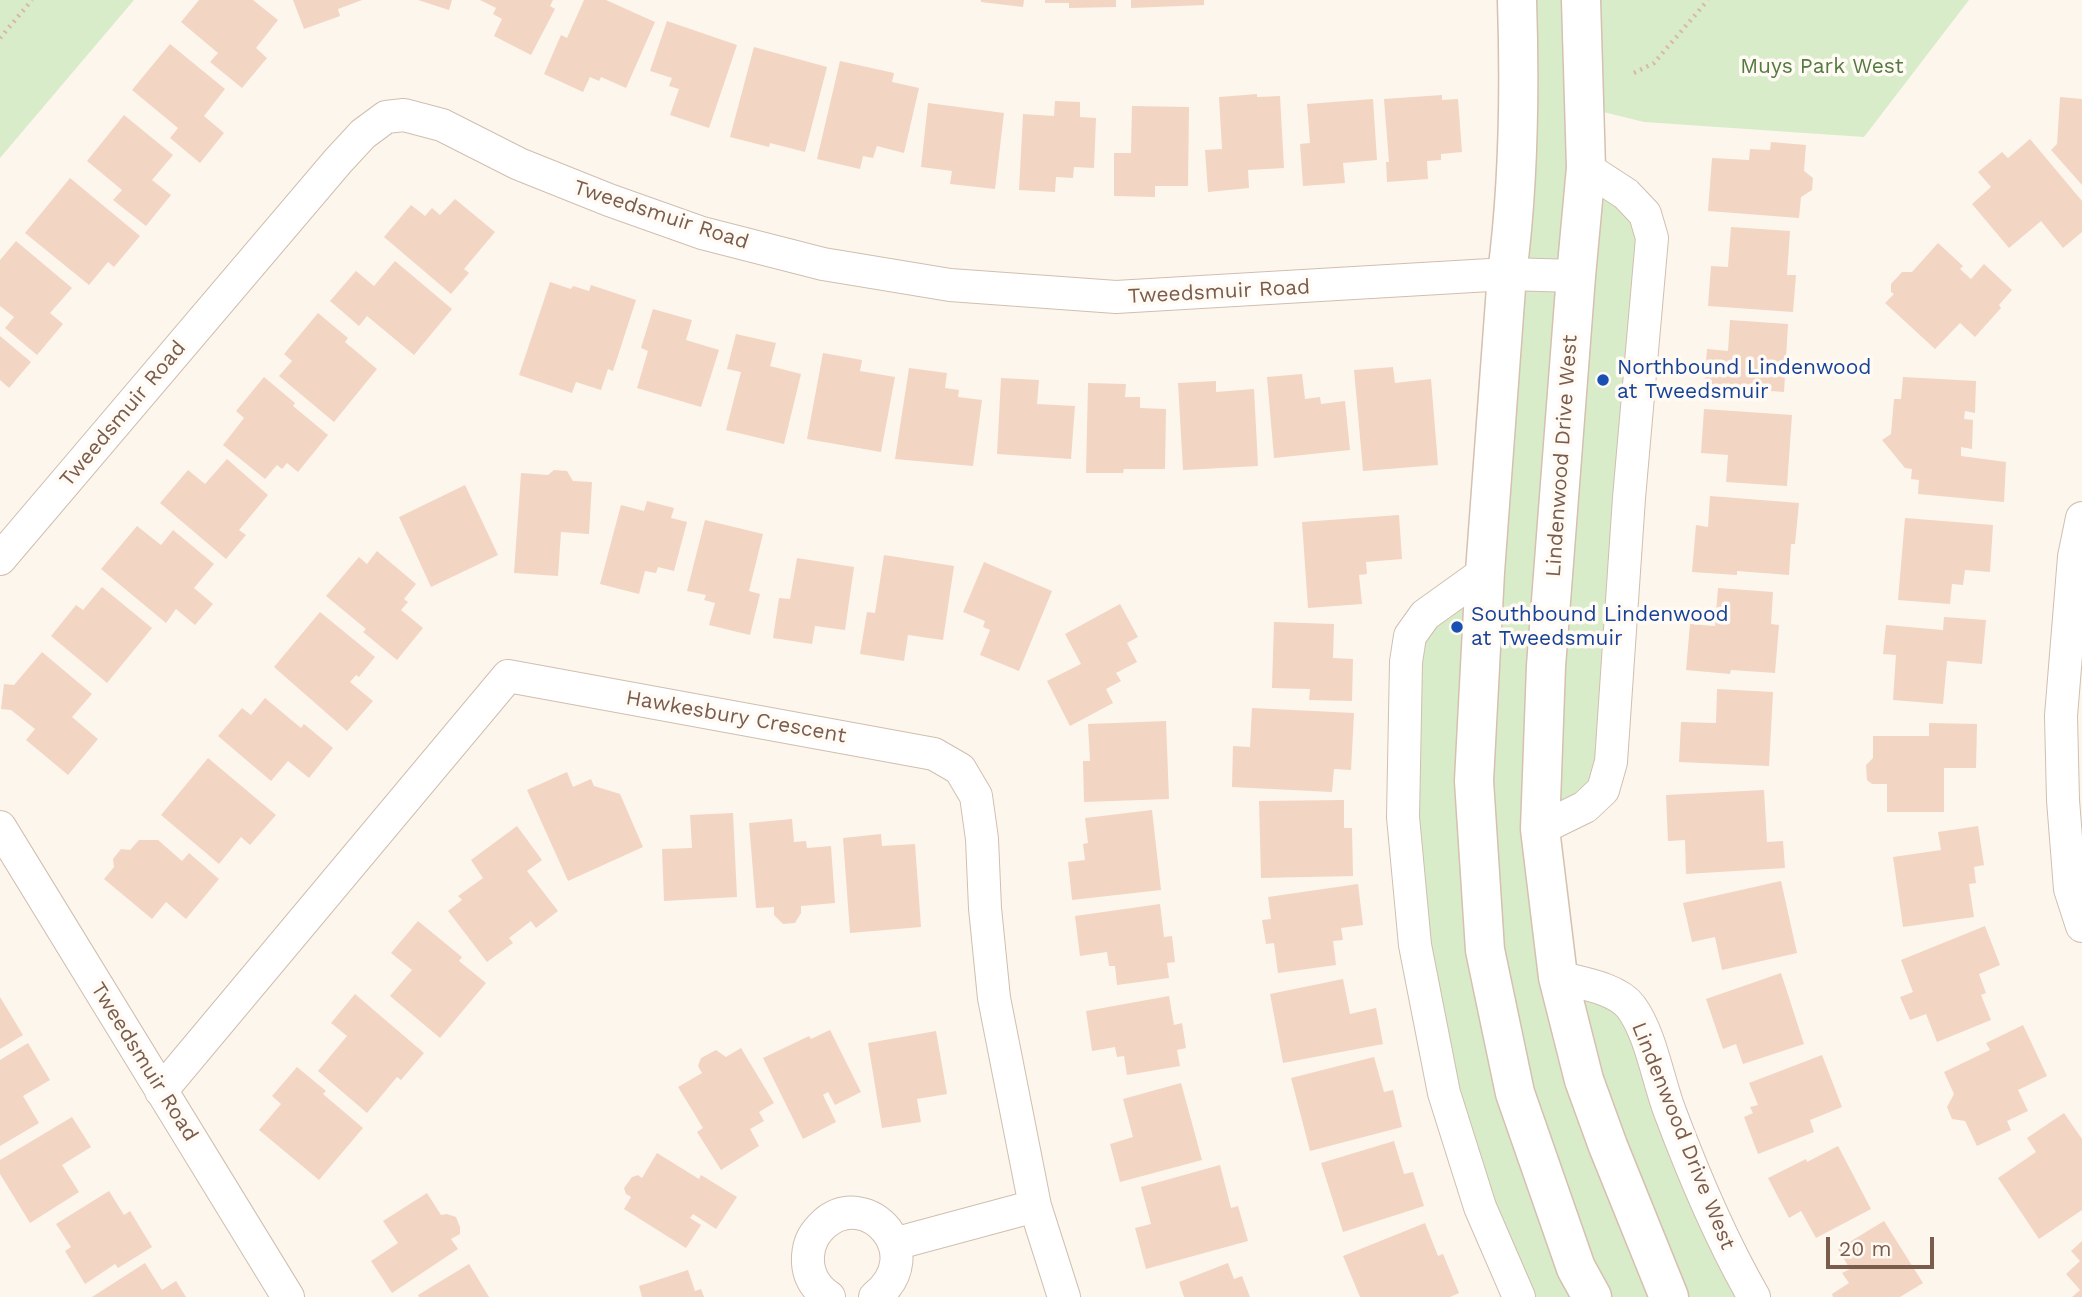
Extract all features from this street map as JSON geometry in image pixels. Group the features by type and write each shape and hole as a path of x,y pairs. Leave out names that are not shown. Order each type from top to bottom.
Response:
{"street":[{"path":"1517,0 1520,88 1513,228 1507,274 1485,572 1474,781 1485,950 1515,1093 1576,1268 1592,1297"},
{"name":"Lindenwood Drive West","path":"1581,0 1587,168 1576,276 1546,666 1541,829 1558,977 1589,1093 1670,1297"},
{"name":"Tweedsmuir Road","path":"0,559 338,161 363,134 386,117 404,115 442,125 519,164 702,233 823,264 950,285 1116,297 1507,274 1576,276"},
{"path":"1541,829 1585,807 1603,790 1611,762 1629,498 1652,239 1645,214 1626,194 1587,168"},
{"path":"2082,518 2074,557 2062,716 2063,800 2070,889 2082,926"},
{"path":"1485,572 1425,615 1410,636 1406,662 1403,817 1415,945 1444,1093 1480,1207 1519,1297"},
{"name":"Hawkesbury Crescent","path":"161,1091 508,676 934,754 960,769 976,796 982,839 985,908 994,998 1035,1206 1064,1297"},
{"name":"Tweedsmuir Road","path":"0,827 288,1297"},
{"name":"Lindenwood Drive West","path":"1558,977 1606,989 1631,1006 1644,1032 1670,1112 1726,1249 1754,1297"},
{"path":"894,1244 1035,1206"},
{"path":"829,1297 813,1281 807,1266 809,1244 817,1230 829,1220 843,1214 859,1214 874,1219 883,1225 894,1244 897,1252 896,1268 887,1287 875,1297"}],"path":[{"path":"0,38 32,0"},
{"path":"1634,73 1654,63 1708,0"}],"green space":[{"path":"0,0 134,0 0,158"},
{"name":"Muys Park West","path":"1517,0 1969,0 1864,137 1644,122 1587,108 1587,168 1645,214 1611,762 1541,829 1558,977 1631,1006 1754,1297 1519,1297 1480,1207 1403,817 1425,615 1485,572"}],"building":[{"path":"199,0 253,0 278,20 256,48 267,58 242,88 210,62 218,53 181,22"},
{"path":"293,0 362,0 338,9 340,16 304,29"},
{"path":"418,0 452,0 449,10"},
{"path":"480,0 553,0 550,6 555,9 531,55 494,36 502,19 493,14 496,8"},
{"path":"584,0 606,0 655,22 626,88 601,77 599,81 590,77 583,92 544,74 561,35 567,38"},
{"path":"981,0 1024,0 1023,7"},
{"path":"1045,0 1116,0 1116,7 1069,8 1069,3 1045,3"},
{"path":"1131,0 1204,0 1204,5 1131,8"},
{"path":"667,21 737,45 709,128 670,115 679,89 669,86 672,78 650,71"},
{"path":"170,44 225,89 204,116 224,133 200,163 170,138 178,128 132,90"},
{"path":"754,47 827,67 805,152 770,143 769,147 730,137"},
{"path":"840,61 894,73 892,82 919,88 904,153 877,146 873,158 863,156 860,169 817,159"},
{"path":"1257,94 1257,97 1280,96 1284,168 1248,170 1249,188 1208,192 1205,150 1222,149 1219,97"},
{"path":"1442,95 1442,100 1458,99 1462,152 1441,154 1441,160 1427,161 1428,179 1387,182 1386,162 1389,162 1384,99"},
{"path":"2060,97 2082,99 2082,185 2051,150 2057,144"},
{"path":"1373,99 1377,160 1343,163 1345,183 1303,186 1300,144 1310,143 1307,104"},
{"path":"1055,101 1080,102 1080,117 1096,118 1094,168 1074,167 1073,178 1056,177 1055,192 1019,190 1023,114 1054,116"},
{"path":"928,103 1004,113 995,189 950,184 952,171 921,167"},
{"path":"1132,106 1189,107 1188,186 1155,186 1155,197 1114,196 1114,153 1131,153"},
{"path":"124,115 173,155 152,180 171,195 146,226 113,200 122,190 87,161"},
{"path":"2030,139 2082,201 2082,232 2063,248 2041,221 2009,248 1972,204 1991,187 1978,172 2002,152 2008,158"},
{"path":"1771,142 1806,145 1804,171 1813,178 1812,190 1801,197 1799,218 1708,211 1712,158 1749,160 1750,149 1770,150"},
{"path":"70,178 140,236 114,267 108,262 89,285 25,233"},
{"path":"455,199 495,232 464,269 469,273 451,294 384,237 411,205 425,216 432,208 440,215"},
{"path":"1731,227 1790,231 1787,275 1796,275 1793,312 1708,306 1711,266 1728,267"},
{"path":"16,241 72,288 50,313 63,324 37,355 5,328 14,317 0,306 0,260"},
{"path":"1938,243 1963,266 1960,269 1971,279 1984,264 2012,290 1999,305 2001,308 1975,337 1960,323 1935,349 1885,303 1894,294 1891,292 1891,284 1902,272 1912,272"},
{"path":"395,261 452,309 414,355 367,316 359,326 330,301 356,271 374,286"},
{"path":"550,282 589,291 591,285 636,300 613,371 608,369 601,390 576,382 572,393 519,375"},
{"path":"653,309 692,320 686,340 719,350 701,407 637,388 648,351 641,348"},
{"path":"318,313 348,338 345,342 377,369 334,422 279,376 292,361 284,354"},
{"path":"1730,320 1788,324 1784,392 1745,389 1745,394 1704,391 1707,349 1728,351"},
{"path":"736,334 776,343 770,366 801,374 784,444 726,430 741,372 727,369"},
{"path":"0,336 31,362 9,388 0,380"},
{"path":"823,353 862,360 860,371 895,377 881,452 807,439"},
{"path":"1393,367 1395,383 1431,379 1438,465 1363,471 1354,370"},
{"path":"909,368 947,373 945,388 959,390 958,397 982,400 973,466 895,459"},
{"path":"1302,374 1305,399 1320,397 1321,404 1345,401 1350,450 1274,458 1267,377"},
{"path":"264,377 328,435 298,472 287,463 282,469 277,465 265,479 223,445 244,418 236,411"},
{"path":"1903,377 1976,381 1975,413 1965,411 1964,419 1973,420 1972,449 1961,447 1961,456 2006,462 2004,502 1918,494 1919,480 1911,479 1912,469 1905,468 1882,440 1891,434 1894,399 1901,399"},
{"path":"1001,378 1039,380 1037,404 1075,406 1071,459 997,454"},
{"path":"1216,381 1216,392 1254,389 1258,466 1183,470 1178,383"},
{"path":"1088,383 1126,384 1125,397 1140,397 1140,408 1166,409 1165,469 1086,473"},
{"path":"1704,409 1792,415 1787,486 1726,482 1728,455 1701,453"},
{"path":"227,459 268,495 239,530 246,535 226,559 160,503 188,470 205,484"},
{"path":"554,470 567,471 573,481 592,482 589,534 561,532 558,576 514,573 521,473 548,475"},
{"path":"465,485 498,555 431,587 399,517"},
{"path":"1710,496 1799,503 1795,544 1791,544 1789,575 1737,571 1737,575 1692,572 1696,525 1708,527"},
{"path":"647,501 674,508 671,518 687,522 674,571 658,567 656,573 645,571 639,594 600,584 621,505 644,511"},
{"path":"1399,515 1402,559 1366,562 1367,574 1359,575 1362,604 1308,608 1302,522"},
{"path":"1905,518 1993,525 1990,572 1965,570 1963,585 1952,584 1950,604 1898,600"},
{"path":"705,520 763,534 749,591 760,594 750,635 709,625 715,603 704,600 706,595 687,591"},
{"path":"137,526 161,545 173,530 214,564 194,588 213,604 195,625 176,609 166,623 101,569"},
{"path":"377,551 416,584 404,599 408,602 401,610 423,628 397,660 363,632 366,629 326,596 359,557 367,564"},
{"path":"884,555 954,566 943,640 908,635 904,661 860,654 867,612 875,613"},
{"path":"797,558 854,567 845,630 815,626 812,644 773,638 779,598 790,599"},
{"path":"984,562 1052,591 1019,671 980,655 990,630 983,627 985,621 963,612"},
{"path":"102,587 152,628 107,683 51,636 76,605 83,610"},
{"path":"1718,588 1773,592 1771,624 1779,625 1775,673 1731,670 1730,674 1686,670 1690,624 1715,626"},
{"path":"1120,604 1138,637 1127,643 1137,662 1116,673 1121,681 1106,689 1113,703 1070,726 1047,681 1081,664 1065,634"},
{"path":"320,612 375,657 359,677 356,675 350,682 373,701 347,731 274,667"},
{"path":"1944,617 1986,620 1982,664 1947,661 1943,704 1893,700 1896,655 1883,654 1886,625 1943,630"},
{"path":"1274,622 1334,624 1333,658 1353,659 1352,701 1309,700 1310,689 1272,688"},
{"path":"42,652 92,694 72,717 98,739 68,775 26,740 35,729 11,710 1,709 4,684 14,685"},
{"path":"1717,689 1773,692 1769,766 1679,762 1681,722 1716,723"},
{"path":"265,698 301,728 304,724 333,748 309,778 288,761 271,781 218,736 242,708 251,715"},
{"path":"1252,708 1354,713 1351,770 1334,769 1332,792 1232,787 1233,746 1250,747"},
{"path":"1166,721 1169,799 1084,802 1083,761 1090,761 1088,724"},
{"path":"1929,723 1977,724 1976,768 1944,768 1944,812 1887,812 1887,784 1872,784 1867,780 1866,765 1873,758 1873,736 1929,736"},
{"path":"208,758 276,815 250,845 241,837 219,864 161,815"},
{"path":"567,772 573,787 591,779 594,786 620,794 643,847 568,881 527,790"},
{"path":"1764,790 1767,842 1783,841 1785,868 1686,874 1685,840 1668,841 1666,795"},
{"path":"1344,800 1344,828 1352,828 1353,876 1261,878 1259,801"},
{"path":"1152,810 1161,890 1072,900 1068,862 1085,860 1083,844 1088,843 1085,818"},
{"path":"733,813 737,897 664,901 662,849 692,848 690,815"},
{"path":"792,819 794,842 806,841 807,848 831,846 835,903 801,906 801,913 795,923 783,924 774,915 774,907 756,908 749,823"},
{"path":"517,826 542,860 527,871 558,911 536,928 531,921 509,938 513,943 487,962 448,911 462,900 458,896 483,878 471,860"},
{"path":"1978,826 1984,865 1974,867 1976,883 1969,884 1974,917 1903,927 1893,857 1941,850 1938,832"},
{"path":"881,834 882,846 915,844 921,927 850,933 843,838"},
{"path":"139,840 158,840 182,861 189,853 219,879 186,919 166,902 152,919 104,879 114,867 113,859 121,849 130,850"},
{"path":"1781,881 1797,953 1722,970 1715,937 1692,942 1683,903"},
{"path":"1358,884 1363,925 1341,928 1343,940 1333,941 1336,965 1278,973 1274,943 1266,944 1262,920 1271,919 1268,897"},
{"path":"1160,904 1164,937 1172,936 1175,962 1167,963 1169,978 1117,985 1115,966 1109,966 1107,952 1080,956 1075,916"},
{"path":"418,921 462,957 459,961 486,983 440,1038 390,996 412,970 391,953"},
{"path":"1985,926 2000,965 1979,974 1986,993 1981,995 1991,1020 1937,1042 1926,1014 1910,1020 1900,997 1913,992 1901,960"},
{"path":"1781,973 1804,1044 1743,1064 1736,1044 1723,1049 1706,999"},
{"path":"1343,979 1350,1014 1376,1008 1383,1044 1283,1063 1270,994"},
{"path":"355,994 424,1053 401,1080 397,1077 367,1113 318,1071 347,1036 331,1023"},
{"path":"1169,996 1174,1025 1182,1023 1186,1048 1177,1050 1180,1066 1127,1075 1124,1056 1117,1057 1115,1047 1092,1051 1086,1011"},
{"path":"0,997 23,1035 0,1049"},
{"path":"2023,1025 2047,1076 2018,1090 2028,1111 2007,1121 2011,1130 1977,1146 1965,1121 1952,1119 1947,1107 1954,1094 1944,1072 1990,1050 1986,1043"},
{"path":"830,1030 861,1092 835,1105 828,1092 823,1095 836,1122 803,1139 763,1058 809,1036 811,1039"},
{"path":"936,1031 947,1094 917,1099 921,1122 882,1128 868,1043"},
{"path":"28,1043 50,1080 23,1096 39,1123 0,1146 0,1060"},
{"path":"741,1048 774,1103 759,1112 764,1121 750,1129 759,1146 721,1170 697,1132 703,1128 678,1087 702,1073 698,1066 701,1058 716,1050 726,1057"},
{"path":"1822,1055 1842,1107 1810,1120 1814,1132 1758,1154 1744,1117 1753,1113 1750,1107 1758,1105 1749,1083"},
{"path":"1374,1057 1384,1092 1393,1090 1402,1127 1310,1151 1291,1078"},
{"path":"297,1067 326,1091 323,1094 363,1128 319,1180 259,1130 281,1104 272,1096"},
{"path":"1181,1083 1202,1160 1120,1182 1110,1144 1133,1137 1123,1099"},
{"path":"2064,1113 2082,1139 2082,1210 2039,1239 1998,1178 2036,1152 2027,1138"},
{"path":"72,1117 91,1147 62,1165 79,1192 30,1223 0,1174 0,1160"},
{"path":"1394,1141 1404,1174 1413,1172 1424,1206 1343,1232 1321,1163"},
{"path":"1838,1146 1871,1209 1816,1238 1801,1211 1789,1218 1768,1178"},
{"path":"657,1153 699,1179 701,1175 737,1197 716,1229 693,1214 690,1218 701,1225 686,1248 624,1209 631,1197 626,1194 624,1188 632,1177 638,1175 642,1178"},
{"path":"1220,1165 1231,1208 1238,1206 1248,1241 1146,1269 1135,1228 1151,1224 1141,1187"},
{"path":"109,1191 124,1215 130,1211 152,1247 118,1268 115,1264 85,1284 65,1251 71,1247 56,1224"},
{"path":"427,1193 441,1215 456,1217 460,1234 451,1239 458,1249 392,1293 371,1261 398,1243 383,1221"},
{"path":"1884,1221 1923,1283 1900,1297 1833,1297 1832,1294 1849,1283 1842,1273 1850,1269 1838,1249"},
{"path":"1425,1223 1438,1256 1443,1254 1459,1293 1450,1297 1360,1297 1343,1256"},
{"path":"2082,1241 2082,1297 2072,1297 2080,1290 2066,1274 2080,1261 2071,1251"},
{"path":"145,1263 162,1290 176,1281 186,1297 92,1297"},
{"path":"1228,1263 1234,1279 1242,1276 1250,1297 1184,1297 1179,1282"},
{"path":"469,1264 489,1297 419,1297 418,1295"},
{"path":"688,1270 695,1291 701,1289 704,1297 642,1297 639,1286"}],"place":[{"name":"Northbound Lindenwood at Tweedsmuir","path":"1603,380"},
{"name":"Southbound Lindenwood at Tweedsmuir","path":"1457,627"}]}
